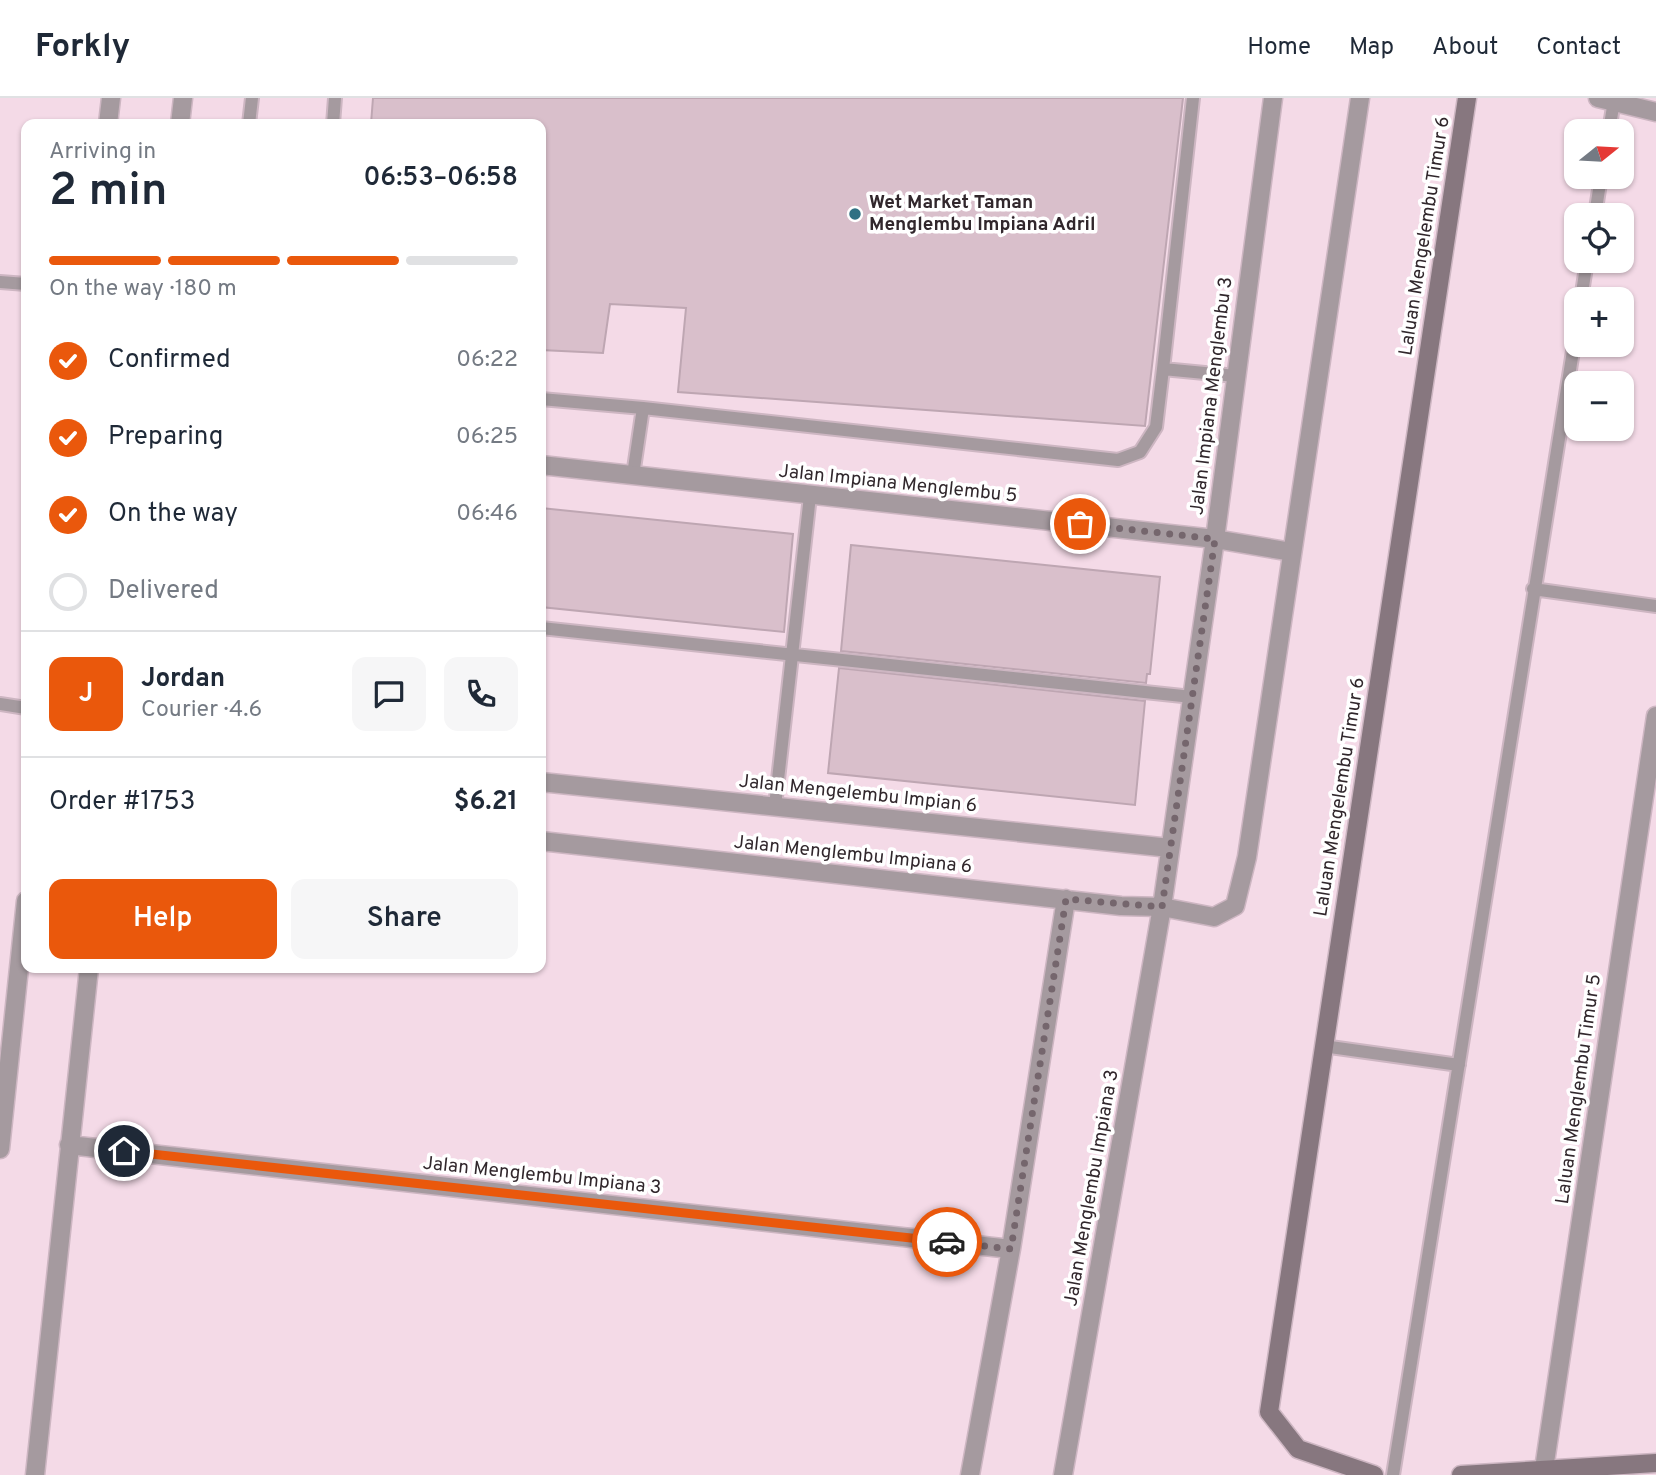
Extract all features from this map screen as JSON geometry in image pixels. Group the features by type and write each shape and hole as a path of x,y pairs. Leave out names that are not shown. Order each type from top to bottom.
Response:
{"street":[{"path":"109,119 111,98"},
{"path":"181,119 183,98"},
{"name":"Jalan Impiana Menglembu 3","path":"1162,907 1215,539 1273,98"},
{"path":"1292,552 1360,98"},
{"name":"Laluan Mengelembu Timur 6","path":"1374,1475 1298,1449 1269,1412 1467,98"},
{"path":"1606,99 1656,112"},
{"name":"Jalan Impiana Menglembu 5","path":"546,466 1215,539 1292,552"},
{"name":"Jalan Menglembu Impiana 6","path":"546,842 1066,899 1162,907 1214,917 1235,906 1247,857 1292,552"},
{"name":"Laluan Menglembu Timur 5","path":"1544,1469 1656,716"},
{"name":"Jalan Mengelembu Impian 6","path":"546,783 1170,848"},
{"path":"970,1475 1011,1249 1066,899"},
{"name":"Jalan Menglembu Impiana 3","path":"1063,1475 1162,907"},
{"path":"0,1149 21,949"},
{"path":"35,1475 88,973"},
{"name":"Jalan Menglembu Impiana 3","path":"69,1145 1011,1249"},
{"path":"1461,1475 1656,1464"}],"lane":[{"path":"251,119 253,98"},
{"path":"333,119 335,98"},
{"path":"546,399 1118,460 1140,452 1156,427 1194,98"},
{"path":"1606,99 1608,119"},
{"path":"0,282 21,284"},
{"path":"1393,1475 1572,357"},
{"path":"1163,369 1236,376"},
{"path":"633,475 643,408"},
{"path":"775,806 810,496"},
{"path":"1533,589 1656,606"},
{"path":"546,629 1192,697"},
{"path":"0,705 21,707"},
{"path":"1323,1046 1459,1065"}],"building":[{"name":"Wet Market Taman Menglembu Impiana Adril","path":"373,98 1183,98 1145,426 678,392 686,308 610,304 603,353 546,350 546,119 371,119"},
{"path":"546,509 793,534 784,632 546,608"},
{"path":"851,545 1160,577 1150,674 1147,674 1146,683 841,651"},
{"path":"839,668 1145,701 1135,805 828,773"}],"way so far":[{"path":"947,1242 1011,1249 1066,899 1121,906 1162,907 1215,539 1080,524"}],"place":[{"name":"Wet Market Taman Menglembu Impiana Adril","path":"855,214"}],"route":[{"path":"124,1151 947,1242"}]}
